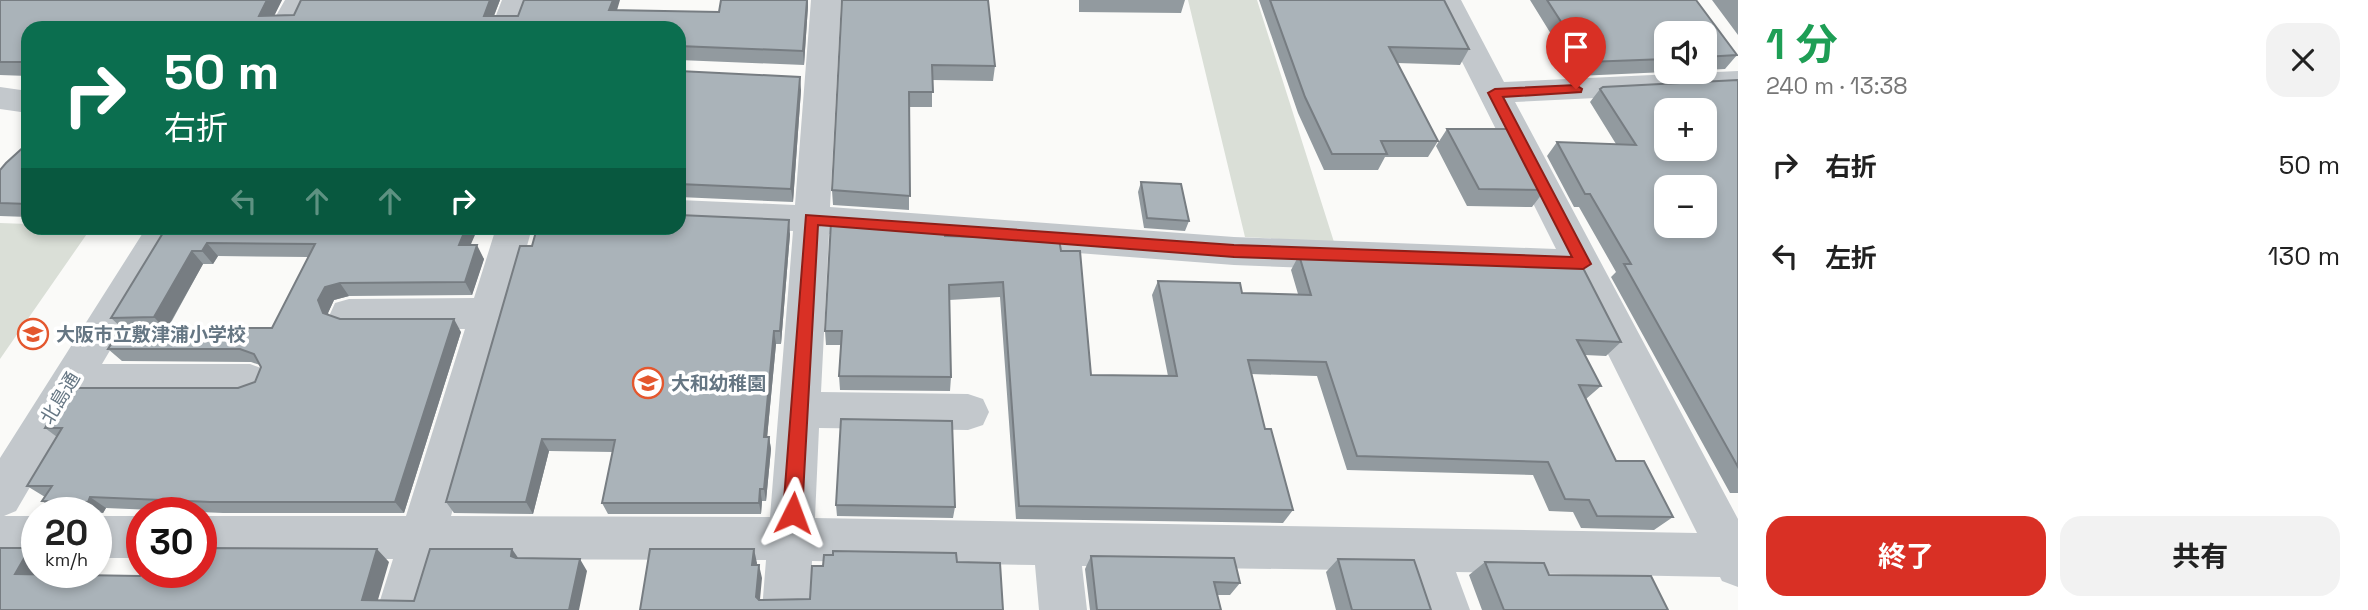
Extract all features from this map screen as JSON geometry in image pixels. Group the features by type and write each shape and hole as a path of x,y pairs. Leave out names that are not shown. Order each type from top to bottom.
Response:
{"street":[{"path":"288,21 300,0"},
{"path":"509,21 517,0"},
{"path":"786,610 811,219 808,79 826,0"},
{"path":"217,537 791,538 1735,560 1446,0"},
{"path":"1495,93 1738,81"},
{"path":"0,98 21,101"},
{"path":"686,213 811,219 1234,251 1583,264"},
{"name":"北島通","path":"0,498 160,235"},
{"path":"401,610 512,235"},
{"path":"349,314 490,313"},
{"path":"71,381 250,381"},
{"path":"799,410 968,412"},
{"path":"0,537 21,537"},
{"path":"1056,545 1063,610"},
{"path":"1425,551 1447,610"}],"shaded area":[{"path":"1188,0 1257,0 1334,242 1245,237"},
{"path":"0,223 21,224 21,235 86,235 0,359"}],"building":[{"path":"0,0 267,0 259,16 294,15 301,0 490,0 484,16 518,16 524,0 613,0 609,10 719,12 721,0 807,0 803,51 686,46 686,21 21,21 21,62 0,62"},
{"path":"842,0 988,0 995,66 932,65 933,92 909,92 910,196 832,190"},
{"path":"1270,0 1444,0 1469,49 1389,47 1438,141 1381,141 1387,154 1332,154 1305,97"},
{"path":"1547,0 1696,0 1712,21 1654,21 1654,59 1587,62"},
{"path":"1717,28 1737,55 1717,56"},
{"path":"686,71 800,77 791,189 686,184"},
{"path":"1738,80 1738,467 1624,264 1631,264 1590,194 1585,194 1557,142 1636,145 1600,89 1661,84 1717,84 1717,81"},
{"path":"1447,129 1510,129 1518,137 1545,190 1479,189"},
{"path":"21,149 21,204 0,203 0,170"},
{"path":"1141,182 1181,184 1189,221 1147,218"},
{"path":"686,215 789,220 780,331 774,331 764,437 769,437 764,489 760,489 759,503 602,503 615,440 542,439 526,502 446,502 520,246 532,246 535,235 686,235"},
{"path":"831,222 945,231 945,236 1059,239 1061,251 1080,251 1091,375 1177,376 1158,281 1240,283 1242,293 1311,295 1299,255 1582,266 1621,342 1577,340 1601,386 1579,385 1616,461 1644,461 1673,517 1597,516 1589,500 1565,499 1548,462 1357,456 1326,362 1248,360 1265,429 1271,429 1293,510 1019,506 1003,282 949,285 951,377 839,376 842,331 825,331"},
{"path":"162,235 463,235 459,245 477,245 465,282 340,283 325,287 318,300 323,313 340,319 454,319 395,502 217,502 217,497 45,497 52,486 27,486 62,428 45,428 69,388 238,388 255,382 261,367 254,354 240,349 108,349 121,328 272,328 315,244 207,243 202,251 192,251 154,317 111,318"},
{"path":"841,419 952,421 955,507 836,505"},
{"path":"0,548 21,548 21,564 15,574 21,574 21,588 112,588 112,576 126,576 126,588 217,588 217,548 377,549 362,600 414,601 430,549 512,549 511,556 516,558 580,559 569,610 0,610"},
{"path":"650,549 754,549 752,565 759,565 756,597 759,600 810,599 812,566 823,566 824,555 833,555 833,551 956,553 957,562 1000,563 1003,610 640,610"},
{"path":"1091,556 1234,558 1240,583 1214,582 1221,610 1097,610"},
{"path":"1338,559 1414,560 1431,610 1352,610"},
{"path":"1485,562 1544,563 1549,575 1651,576 1668,610 1504,610"}],"place":[{"name":"大阪市立敷津浦小学校","path":"33,334"},
{"name":"大和幼稚園","path":"648,383"}],"route":[{"path":"793,513 811,219 1234,251 1583,264 1495,93 1576,89"}]}
